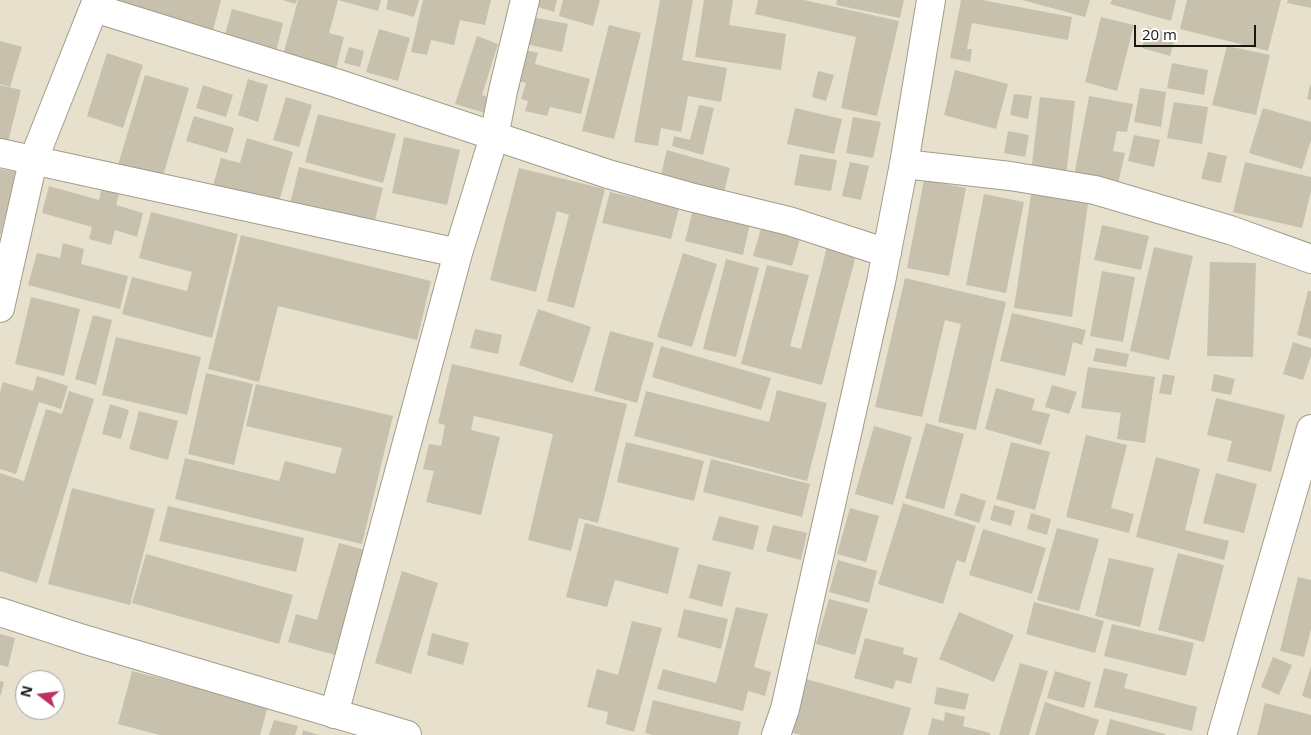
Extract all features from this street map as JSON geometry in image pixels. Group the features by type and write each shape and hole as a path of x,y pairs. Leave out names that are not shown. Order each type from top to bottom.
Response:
{"street":[{"path":"334,714 458,253 494,138 502,91 524,0"},
{"path":"776,735 785,709 847,442 887,253 931,0"},
{"path":"0,308 33,161 95,4 336,83 494,138 681,195 789,220 887,253"},
{"path":"0,152 33,161 458,253"},
{"path":"904,164 1010,176 1095,190 1230,230 1311,259"},
{"path":"1222,735 1311,429"},
{"path":"0,612 82,639 407,735"}],"building":[{"path":"118,0 221,0 212,34 116,6"},
{"path":"283,0 297,0 295,4"},
{"path":"298,0 338,0 329,33 344,37 335,73 282,59"},
{"path":"338,0 381,0 378,11"},
{"path":"388,0 419,0 414,17 386,9"},
{"path":"423,0 491,0 485,25 460,20 454,45 431,40 427,55 411,52"},
{"path":"540,0 557,0 554,12 538,7"},
{"path":"563,0 600,0 593,26 559,16"},
{"path":"660,0 693,0 682,60 727,68 721,102 688,96 681,132 661,128 658,146 634,142"},
{"path":"704,0 733,0 729,25 786,34 781,70 695,57"},
{"path":"758,0 804,0 899,21 877,116 841,108 856,37 755,14"},
{"path":"837,0 904,0 900,18 836,5"},
{"path":"961,0 982,0 1072,17 1068,40 972,23 967,49 972,49 970,62 950,58"},
{"path":"1022,0 1090,0 1085,17"},
{"path":"1112,0 1176,0 1171,21 1110,4"},
{"path":"1187,0 1281,0 1268,51 1180,29"},
{"path":"1288,0 1311,0 1311,8 1287,3"},
{"path":"232,9 283,23 274,60 222,45"},
{"path":"532,17 568,24 562,52 526,44"},
{"path":"1101,17 1134,25 1117,91 1085,82"},
{"path":"609,25 641,33 614,139 582,131"},
{"path":"1147,27 1176,35 1170,56 1142,48"},
{"path":"379,29 410,38 398,81 366,72"},
{"path":"477,36 498,44 482,95 490,98 485,113 455,104"},
{"path":"0,41 22,47 10,87 0,84"},
{"path":"1227,46 1270,55 1256,115 1212,105"},
{"path":"349,47 364,51 360,67 344,63"},
{"path":"522,49 538,53 535,64 590,79 581,114 550,107 547,116 525,111 528,101 521,99 526,83 514,80"},
{"path":"107,53 143,65 123,128 87,116"},
{"path":"1172,63 1208,70 1204,95 1167,88"},
{"path":"955,70 1008,84 996,129 944,115"},
{"path":"818,71 834,75 826,101 812,97"},
{"path":"145,75 189,88 162,179 118,165"},
{"path":"248,79 268,85 258,122 238,115"},
{"path":"0,85 21,90 8,142 0,140"},
{"path":"203,85 233,95 226,117 196,108"},
{"path":"1311,85 1311,100 1307,99"},
{"path":"1140,88 1166,92 1161,127 1134,122"},
{"path":"1014,94 1032,96 1028,119 1010,115"},
{"path":"1089,96 1133,104 1127,132 1117,131 1113,151 1125,153 1118,184 1074,176"},
{"path":"286,97 312,105 299,147 273,140"},
{"path":"1040,97 1075,101 1066,176 1031,172"},
{"path":"1174,102 1208,107 1202,144 1167,138"},
{"path":"699,105 714,108 703,155 672,146 674,136 690,140"},
{"path":"795,108 842,119 834,154 787,144"},
{"path":"1263,108 1311,122 1311,140 1302,169 1249,153"},
{"path":"318,114 396,134 383,183 305,162"},
{"path":"194,116 234,128 227,153 186,141"},
{"path":"853,117 881,122 873,158 846,153"},
{"path":"1008,131 1029,135 1025,157 1004,153"},
{"path":"1134,135 1160,140 1154,167 1128,161"},
{"path":"404,137 460,150 447,205 392,193"},
{"path":"247,138 293,152 277,209 212,189 221,158 240,163"},
{"path":"667,150 730,168 723,196 660,179"},
{"path":"1208,152 1227,156 1221,183 1201,179"},
{"path":"800,154 837,160 831,191 794,185"},
{"path":"850,162 869,166 861,200 842,196"},
{"path":"1245,162 1311,177 1311,191 1302,228 1233,212"},
{"path":"299,167 383,188 372,232 288,212"},
{"path":"519,168 605,189 574,308 547,301 569,215 557,211 536,292 490,280"},
{"path":"0,169 16,172 1,234 0,234"},
{"path":"924,180 966,188 949,276 907,268"},
{"path":"49,186 99,200 102,187 120,191 116,205 143,213 137,237 115,230 111,245 89,239 92,227 42,213"},
{"path":"1032,188 1089,197 1072,317 1014,308"},
{"path":"610,192 679,208 671,239 602,223"},
{"path":"984,194 1024,202 1006,293 966,285"},
{"path":"693,210 750,224 743,255 685,241"},
{"path":"151,212 238,234 212,338 122,314 132,277 187,291 192,272 139,258"},
{"path":"1102,225 1149,236 1141,270 1094,260"},
{"path":"761,229 800,239 792,266 753,256"},
{"path":"241,235 431,281 417,340 278,306 259,382 208,369"},
{"path":"63,243 84,249 81,264 128,276 120,309 28,285 37,253 60,258"},
{"path":"827,247 856,255 822,385 741,364 767,265 809,275 790,346 801,349"},
{"path":"1154,247 1193,256 1169,360 1130,351"},
{"path":"683,253 717,264 692,347 657,337"},
{"path":"726,259 759,268 736,357 703,349"},
{"path":"1210,262 1256,263 1253,357 1207,356"},
{"path":"1102,271 1135,277 1123,342 1090,336"},
{"path":"905,278 1006,302 976,430 938,422 961,324 945,320 922,417 875,407"},
{"path":"1308,291 1311,291 1311,339 1297,335"},
{"path":"31,297 80,309 64,376 15,364"},
{"path":"538,309 591,327 573,383 519,365"},
{"path":"1012,313 1086,330 1082,345 1073,342 1065,376 1000,361"},
{"path":"93,315 112,320 96,385 75,379"},
{"path":"475,329 502,335 498,354 470,348"},
{"path":"610,331 654,343 637,403 594,391"},
{"path":"116,337 201,357 187,415 102,395"},
{"path":"1293,342 1311,348 1311,356 1303,380 1283,374"},
{"path":"661,346 771,378 761,410 652,377"},
{"path":"1096,348 1129,354 1126,367 1093,361"},
{"path":"452,364 627,404 598,523 579,518 571,551 528,540 553,434 474,416 471,430 500,437 481,515 426,502 434,471 423,469 429,444 441,446 445,425 438,423"},
{"path":"1088,367 1155,377 1145,443 1117,439 1121,413 1081,408"},
{"path":"206,373 253,384 234,465 188,454"},
{"path":"1163,374 1175,376 1171,395 1159,393"},
{"path":"1214,374 1235,379 1231,395 1211,391"},
{"path":"37,376 68,386 61,409 39,402 16,474 0,469 0,392 3,382 33,391"},
{"path":"256,384 393,416 362,544 175,499 185,458 279,481 285,461 335,474 342,448 246,426"},
{"path":"1052,385 1077,392 1069,414 1045,407"},
{"path":"996,388 1035,399 1032,410 1050,414 1041,445 985,429"},
{"path":"777,390 827,403 807,481 634,436 646,391 769,422"},
{"path":"69,391 94,399 37,583 0,571 0,473 24,481 46,409 62,414"},
{"path":"1216,398 1285,415 1271,472 1227,461 1232,441 1207,435"},
{"path":"110,404 129,410 121,439 102,434"},
{"path":"139,411 178,421 168,460 129,449"},
{"path":"926,423 964,434 944,509 905,498"},
{"path":"874,426 912,437 893,505 855,494"},
{"path":"1086,435 1127,445 1111,508 1134,514 1129,533 1066,517"},
{"path":"626,442 704,461 694,501 617,482"},
{"path":"1011,442 1050,452 1035,510 996,499"},
{"path":"1156,457 1200,469 1185,530 1229,541 1224,560 1136,537"},
{"path":"711,459 810,484 802,517 703,492"},
{"path":"1216,473 1257,484 1244,533 1203,523"},
{"path":"72,488 155,509 130,605 48,584"},
{"path":"961,493 986,501 979,523 954,515"},
{"path":"903,503 976,526 965,563 957,560 943,604 878,584"},
{"path":"994,505 1015,511 1011,526 990,520"},
{"path":"168,506 304,538 296,572 159,541"},
{"path":"850,508 879,516 866,562 837,554"},
{"path":"1031,513 1051,519 1047,535 1027,529"},
{"path":"719,516 759,526 753,550 712,540"},
{"path":"585,523 679,548 668,594 615,580 607,607 566,597"},
{"path":"773,525 807,533 801,560 766,551"},
{"path":"1057,528 1099,539 1079,611 1037,600"},
{"path":"983,529 1046,548 1032,594 969,575"},
{"path":"339,543 365,550 335,655 288,642 296,614 317,620"},
{"path":"1178,553 1224,565 1204,642 1158,630"},
{"path":"146,554 293,595 279,644 132,603"},
{"path":"1109,558 1154,568 1140,627 1095,616"},
{"path":"838,560 877,571 869,603 829,592"},
{"path":"698,564 731,572 722,607 689,598"},
{"path":"402,571 438,583 411,674 375,663"},
{"path":"1298,577 1311,580 1311,629 1304,657 1280,651"},
{"path":"829,599 868,609 855,655 816,644"},
{"path":"1034,602 1104,621 1095,653 1026,634"},
{"path":"736,607 768,614 754,667 771,672 765,696 748,691 743,711 657,689 663,669 716,683"},
{"path":"684,609 728,619 721,649 677,637"},
{"path":"959,612 1014,635 994,682 939,659"},
{"path":"632,621 662,628 634,732 606,724 608,712 587,707 597,669 618,675"},
{"path":"1112,624 1194,643 1186,676 1104,656"},
{"path":"432,633 469,643 463,665 427,655"},
{"path":"0,634 15,638 8,667 0,665"},
{"path":"865,638 904,648 903,654 918,658 911,684 896,680 893,689 854,678"},
{"path":"1273,657 1292,665 1279,695 1261,687"},
{"path":"1020,663 1048,671 1029,735 999,735"},
{"path":"1311,666 1311,699 1302,696"},
{"path":"1104,668 1128,674 1124,688 1197,707 1192,731 1094,707"},
{"path":"132,671 268,706 260,735 160,735 118,724"},
{"path":"1055,671 1091,682 1084,708 1047,698"},
{"path":"806,679 911,708 903,735 801,735 791,732"},
{"path":"0,681 4,682 1,695 0,695"},
{"path":"937,687 969,694 965,710 934,704"},
{"path":"653,700 741,722 738,735 653,735 645,733"},
{"path":"1045,702 1099,720 1094,735 1035,735"},
{"path":"1265,703 1311,715 1311,735 1257,735"},
{"path":"945,712 965,717 963,726 990,733 990,735 928,735 932,718 944,721"},
{"path":"1110,719 1165,734 1165,735 1106,735"},
{"path":"274,720 298,726 295,735 269,735"},
{"path":"303,730 319,735 302,735"}]}
